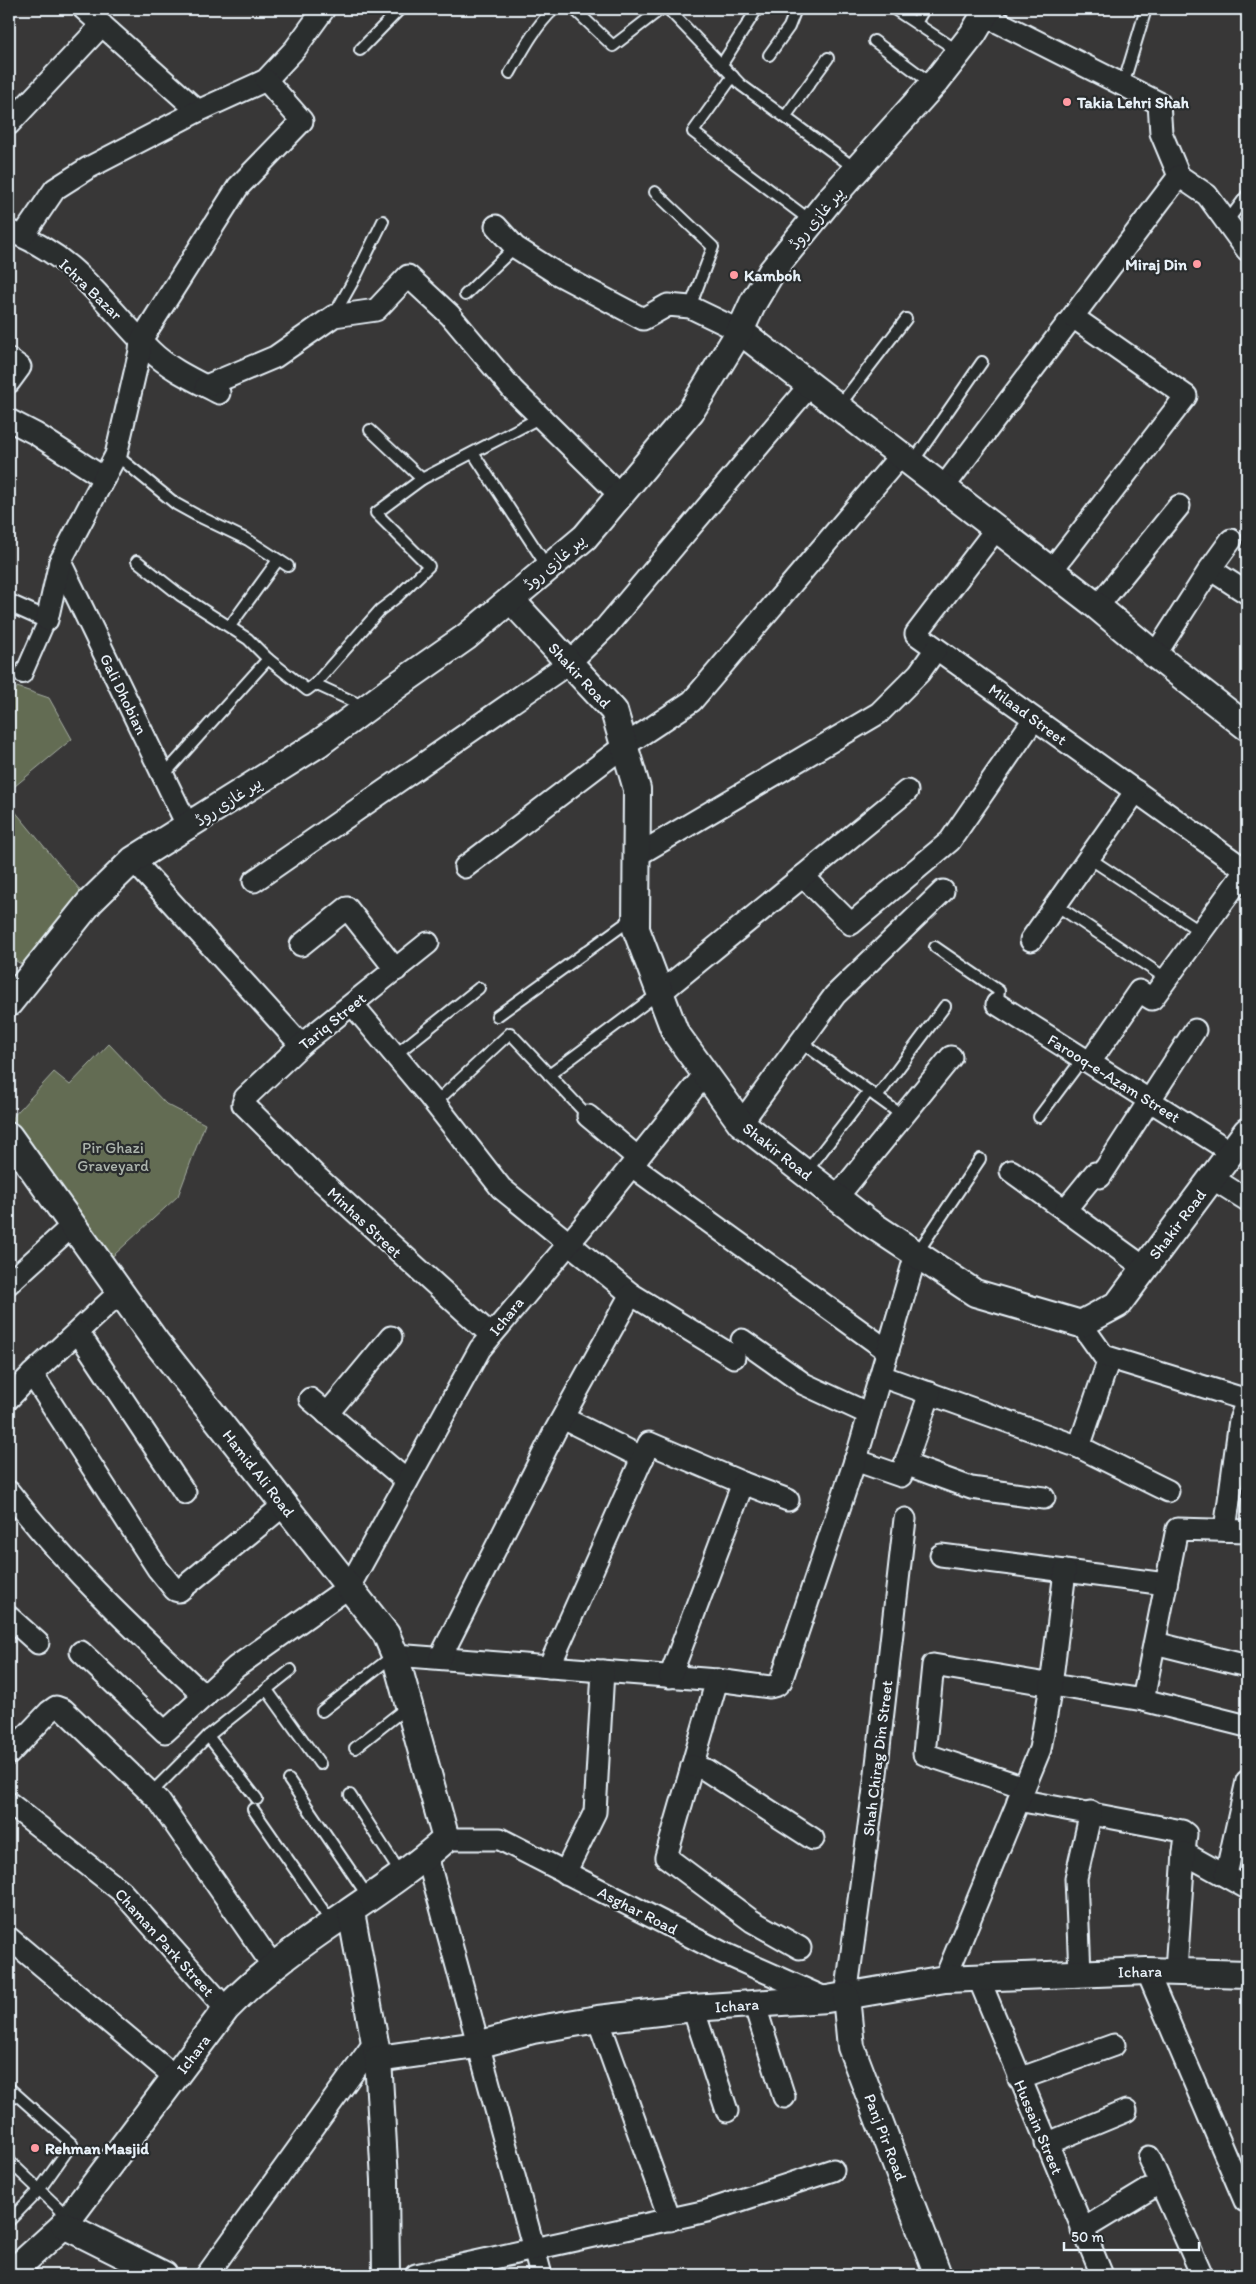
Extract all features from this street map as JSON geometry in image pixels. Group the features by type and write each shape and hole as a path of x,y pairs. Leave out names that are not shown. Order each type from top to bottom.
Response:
{"street":[{"path":"84,9 198,111"},
{"path":"16,234 55,189 88,168 198,111 266,80 295,49 324,9"},
{"path":"986,12 1159,103 1161,133 1179,176 1207,195 1247,250"},
{"name":"پیر غازی روڈ","path":"9,1003 90,902 133,860 318,744 466,637 585,537 690,411 740,331 753,303 772,271 812,222 933,84 973,34 986,12"},
{"path":"9,124 102,25"},
{"path":"23,675 47,620 60,562 116,455 141,340 238,187 302,121 266,80"},
{"path":"943,488 1179,176"},
{"path":"496,226 515,247 556,273 643,319 668,305 690,307 740,331 1051,571 1247,727"},
{"name":"Ichra Bazar","path":"16,234 46,249 75,269 152,352 213,390 275,357 334,316"},
{"path":"334,316 376,310 408,276 450,315 513,390 620,495"},
{"path":"1051,571 1186,396 1073,317"},
{"path":"9,358 20,367 9,382"},
{"path":"254,881 569,663 606,628 810,385"},
{"path":"9,420 36,434 104,478"},
{"path":"465,867 624,746 692,701 906,459"},
{"path":"1097,607 1179,506"},
{"name":"Milaad Street","path":"996,529 916,634 1247,870"},
{"path":"1155,655 1210,569 1231,540"},
{"name":"Gali Dhobian","path":"60,562 188,827"},
{"path":"1210,569 1247,593"},
{"name":"Shakir Road","path":"511,600 614,711 637,789 636,928 675,1032 741,1123 868,1222 975,1293 1081,1324 1118,1304 1247,1131"},
{"path":"9,603 47,620"},
{"path":"636,856 879,713 919,673 936,649"},
{"path":"803,876 851,924 950,841 1034,719"},
{"path":"660,993 907,790"},
{"path":"1031,940 1136,791"},
{"path":"133,860 301,1045"},
{"path":"1086,1060 1139,991 1152,999 1247,870"},
{"path":"741,1123 835,995 943,891"},
{"path":"302,945 347,908 396,970"},
{"name":"Tariq Street","path":"243,1104 245,1098 301,1045 428,943"},
{"name":"Farooq-e-Azam Street","path":"997,1004 1232,1152"},
{"path":"353,1005 435,1103 501,1188 631,1294 804,1384 870,1414"},
{"path":"1065,1210 1095,1173 1100,1177 1195,1030"},
{"path":"837,1197 951,1057"},
{"name":"Ichara","path":"349,1587 480,1350 705,1074"},
{"name":"Minhas Street","path":"243,1104 316,1176 491,1335"},
{"path":"588,1116 635,1162 888,1351"},
{"name":"Hamid Ali Road","path":"9,1136 156,1342 386,1634 395,1655 446,1839"},
{"path":"1011,1171 1145,1268"},
{"path":"1212,1178 1247,1200"},
{"path":"9,1283 73,1225"},
{"path":"395,1655 716,1680 770,1687 777,1685 781,1680 870,1414 916,1254"},
{"path":"9,1398 120,1292"},
{"path":"440,1658 563,1418 631,1294"},
{"path":"1079,1447 1108,1362 1081,1324"},
{"path":"78,1332 185,1493"},
{"path":"327,1414 391,1337"},
{"path":"1104,1356 1247,1400 1240,1420 1225,1530"},
{"path":"32,1374 158,1569 178,1591 284,1505"},
{"path":"881,1376 1079,1447 1168,1492"},
{"path":"855,1460 901,1476 930,1394"},
{"path":"310,1399 407,1481"},
{"path":"563,1418 642,1458"},
{"path":"549,1667 649,1444 788,1500"},
{"path":"905,1464 971,1488 1044,1498"},
{"path":"670,1677 743,1483"},
{"path":"9,1492 31,1520 114,1611 205,1696"},
{"name":"Shah Chirag Din Street","path":"836,1998 875,1782 905,1519"},
{"path":"1143,1700 1177,1529 1247,1531"},
{"path":"941,1555 1166,1584"},
{"path":"945,1979 1040,1749 1051,1686 1064,1571"},
{"path":"81,1652 165,1732 236,1667 349,1587"},
{"path":"9,1617 38,1643"},
{"path":"1154,1643 1247,1666"},
{"path":"1176,1970 1186,1834 1182,1831 1091,1812 1021,1793 924,1754 933,1665 1143,1700 1247,1726"},
{"path":"565,1873 595,1812 603,1671"},
{"path":"716,1680 666,1857 752,1921 800,1948"},
{"path":"11,1747 56,1707 64,1710 159,1801 273,1966"},
{"path":"692,1766 706,1770 813,1839"},
{"path":"1226,1876 1247,1780"},
{"name":"Chaman Park Street","path":"9,1803 121,1891 226,2009"},
{"path":"1080,1973 1076,1878 1091,1812"},
{"name":"Ichara","path":"9,2275 67,2222 226,2009 273,1966 402,1875 446,1839"},
{"name":"Asghar Road","path":"446,1839 500,1839 721,1952 836,1998"},
{"path":"1184,1854 1247,1888"},
{"path":"427,1856 477,2046 541,2275"},
{"path":"351,1912 376,2051 385,2180 386,2275"},
{"path":"9,1938 175,2077"},
{"path":"1146,1970 1245,2201"},
{"name":"Ichara","path":"376,2051 477,2046 533,2030 598,2018 693,2008 836,1998 945,1979 979,1979 1146,1970 1247,1974"},
{"name":"Hussain Street","path":"979,1979 1102,2275"},
{"name":"Panj Pir Road","path":"836,1998 851,2047 938,2275"},
{"path":"754,2003 784,2097"},
{"path":"693,2008 727,2111"},
{"path":"598,2018 670,2220"},
{"path":"1019,2078 1114,2045"},
{"path":"207,2275 376,2051"},
{"path":"1046,2144 1126,2111"},
{"path":"1149,2156 1202,2275"},
{"path":"416,2275 535,2251 707,2211 833,2170"},
{"path":"1082,2230 1148,2190"},
{"path":"67,2222 164,2275"}],"lane":[{"path":"360,50 400,9"},
{"path":"510,73 528,41 544,18 554,9"},
{"path":"574,9 613,46 660,9"},
{"path":"668,9 741,85 857,170"},
{"path":"722,64 757,9"},
{"path":"769,55 789,27 796,9"},
{"path":"894,9 959,52"},
{"path":"916,23 924,9"},
{"path":"1123,85 1146,9"},
{"path":"874,41 933,84"},
{"path":"785,117 828,58"},
{"path":"732,76 693,132 812,222"},
{"path":"656,192 713,247 690,307"},
{"path":"1227,222 1247,195"},
{"path":"334,316 383,220"},
{"path":"465,295 515,247"},
{"path":"838,407 906,319"},
{"path":"906,459 982,362"},
{"path":"137,561 180,594 248,639 268,659 307,690 315,684 380,610 397,597 428,566 376,513 422,479 540,417"},
{"path":"370,430 422,479"},
{"path":"473,453 548,569"},
{"path":"116,455 176,504 248,540 288,566"},
{"path":"230,626 278,560"},
{"path":"163,776 268,659"},
{"path":"315,684 366,708"},
{"path":"1089,858 1201,932"},
{"path":"1056,904 1167,979"},
{"path":"497,1016 636,916"},
{"path":"935,948 999,991 997,1004"},
{"path":"395,1055 479,988"},
{"path":"549,1075 660,993"},
{"path":"805,1173 946,1006"},
{"path":"435,1103 510,1033 588,1116"},
{"path":"800,1042 903,1116"},
{"path":"1039,1117 1086,1060"},
{"path":"916,1254 980,1159"},
{"path":"322,1711 395,1655"},
{"path":"151,1793 208,1736 291,1670"},
{"path":"267,1690 320,1764"},
{"path":"355,1748 409,1706"},
{"path":"208,1736 255,1804 351,1912"},
{"path":"289,1780 351,1912"},
{"path":"350,1795 402,1875"},
{"path":"9,2088 72,2144 40,2189 9,2220"},
{"path":"9,2161 40,2189 67,2222"}],"green space":[{"path":"17,687 49,698 72,739 9,791 9,708"},
{"path":"9,804 90,902 35,972 9,957"},
{"name":"Pir Ghazi Graveyard","path":"109,1044 166,1104 205,1124 178,1196 102,1266 9,1136 9,1121 54,1072 70,1085"}],"place":[{"name":"Takia Lehri Shah","path":"1067,102"},
{"name":"Miraj Din","path":"1197,264"},
{"name":"Kamboh","path":"734,275"},
{"name":"Rehman Masjid","path":"35,2148"}]}
